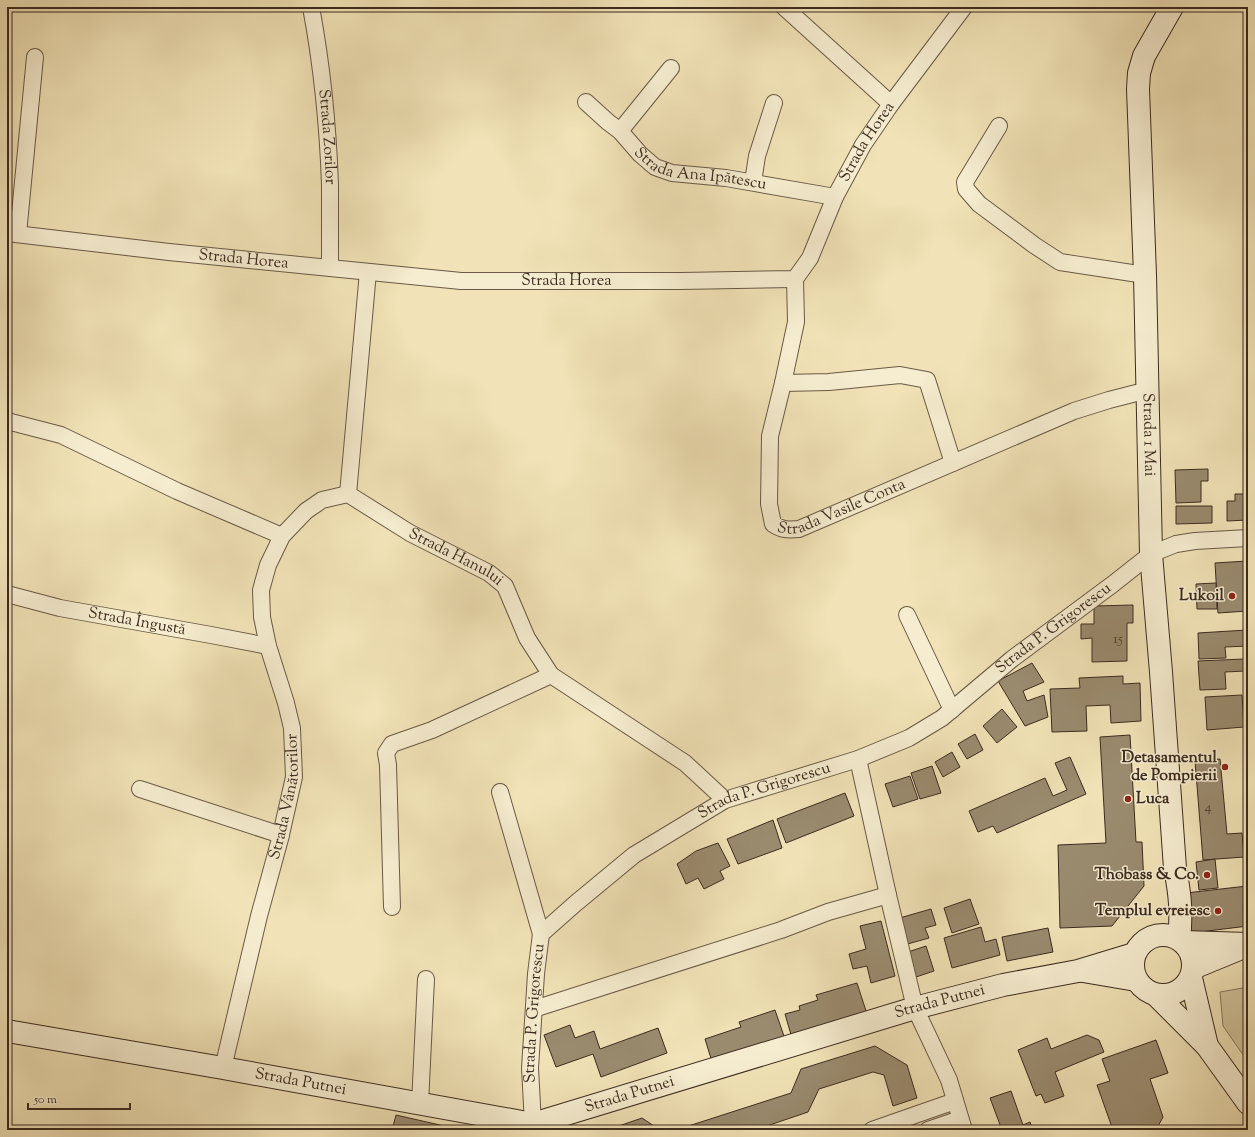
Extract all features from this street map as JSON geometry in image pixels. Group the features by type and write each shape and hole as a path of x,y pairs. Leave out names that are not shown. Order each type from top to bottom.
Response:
{"main road":[{"name":"Strada 1 Mai","path":"1172,7 1144,56 1138,89 1145,275 1151,554 1175,868 1180,895 1181,940"},
{"name":"Strada 1 Mai","path":"1155,935 1166,915 1171,880 1175,868"},
{"path":"1165,934 1181,940 1248,945 1192,973 1185,986 1176,992 1166,995 1156,995 1148,992 1141,987 1133,972 1132,963 1134,954 1139,945 1146,939 1155,935 1165,934"},
{"path":"1181,940 1189,949 1193,958 1192,973 1207,1046"},
{"name":"Strada Putnei","path":"7,1031 223,1068 420,1104 534,1127 915,1008 1003,985 1078,971 1134,954"},
{"name":"Strada Putnei","path":"1078,971 1136,980"},
{"path":"1156,995 1207,1046 1248,1103"}],"street":[{"name":"Strada Zorilor","path":"312,7 325,108 330,185 330,267"},
{"path":"784,7 891,104"},
{"name":"Strada Horea","path":"35,57 13,233 169,252 461,280 681,280 795,278 810,258 834,197 863,145 891,104 964,7"},
{"path":"620,131 671,68"},
{"name":"Strada Ana Ipătescu","path":"586,102 620,131 640,154 655,167 672,173 726,178 834,197"},
{"path":"753,182 757,156 774,103"},
{"path":"999,126 965,182 966,189 979,204 1034,245 1060,262 1145,275"},
{"path":"348,494 368,272"},
{"name":"Strada Vasile Conta","path":"795,278 796,322 770,436 768,504 773,524 780,528 787,530 799,529 1074,411 1148,390"},
{"path":"783,383 829,382 900,375 927,380 952,463"},
{"path":"7,421 61,435 178,491 282,536"},
{"name":"Strada Vânătorilor","path":"223,1068 294,777 292,728 286,703 268,646 262,617 261,590 268,565 282,536 306,512 322,500 348,494"},
{"name":"Strada Hanului","path":"348,494 410,533 489,573 505,586 527,638 551,675 685,763 725,800"},
{"name":"Strada P. Grigorescu","path":"534,1127 530,1068 536,974 541,934 634,855 725,800 858,759 909,738 952,710 1012,660 1151,554 1176,544 1195,541 1248,538"},
{"name":"Strada Îngustă","path":"7,594 60,608 268,646"},
{"path":"907,615 952,710"},
{"path":"392,907 388,773 386,753 392,744 432,730 551,675"},
{"path":"858,759 915,1008 949,1080 962,1124 928,1130"},
{"path":"140,789 281,835"},
{"path":"500,792 541,934"},
{"path":"534,1009 781,930 828,912 888,895"},
{"path":"420,1104 426,979"},
{"path":"872,1130 955,1101"}],"shaded area":[{"path":"1248,987 1248,1062 1223,1026 1220,992"}],"building":[{"path":"1208,469 1208,481 1201,481 1201,502 1176,503 1175,470"},
{"path":"1235,494 1248,494 1248,520 1227,521 1227,501 1235,501"},
{"path":"1176,506 1212,506 1212,523 1176,524"},
{"name":"Lukoil","path":"1247,561 1248,611 1218,613 1215,563"},
{"path":"1216,583 1217,609 1197,609 1196,584"},
{"path":"1133,605 1133,623 1127,623 1127,661 1092,662 1092,638 1081,639 1081,624 1094,624 1094,606"},
{"path":"1247,630 1248,646 1225,647 1226,658 1199,659 1198,633"},
{"path":"1244,659 1245,671 1225,672 1226,689 1200,690 1198,661"},
{"path":"1032,663 1044,682 1023,691 1027,701 1044,695 1048,717 1025,726 998,681"},
{"path":"1123,676 1123,684 1140,683 1141,721 1111,723 1110,705 1086,706 1087,731 1052,732 1050,689 1080,688 1079,678"},
{"path":"1242,695 1244,727 1207,730 1205,697"},
{"path":"1002,709 1017,727 997,743 983,726"},
{"path":"975,734 983,750 967,759 958,744"},
{"path":"1130,735 1136,842 1142,842 1144,886 1112,926 1060,928 1058,845 1106,843 1100,737"},
{"path":"952,752 960,767 943,777 935,762"},
{"path":"1070,757 1086,794 997,833 993,826 978,832 969,811 1045,778 1053,796 1067,790 1055,763"},
{"path":"1220,759 1227,834 1242,833 1244,857 1203,860 1195,761"},
{"path":"932,766 941,793 920,799 911,773"},
{"path":"910,776 918,799 893,807 885,784"},
{"path":"845,793 854,816 786,843 777,819"},
{"path":"773,820 782,848 738,864 727,839"},
{"path":"718,843 730,866 720,871 724,879 704,889 698,878 686,884 677,864 696,851"},
{"name":"Thobass & Co.","path":"1215,859 1218,888 1199,890 1196,862"},
{"name":"Templul evreiesc","path":"1247,886 1248,926 1191,933 1186,893"},
{"path":"970,899 979,924 952,933 944,908"},
{"path":"931,909 936,925 925,928 929,938 904,945 896,919"},
{"path":"881,921 895,976 871,983 867,966 853,969 849,954 866,949 860,926"},
{"path":"981,927 985,942 996,939 1000,955 952,968 944,938"},
{"path":"1048,928 1053,952 1007,961 1002,937"},
{"path":"926,946 934,971 913,978 905,953"},
{"path":"857,983 867,1014 792,1038 785,1014 800,1010 799,1006 818,1000 816,995"},
{"path":"775,1010 786,1042 713,1065 705,1039 741,1027 739,1022"},
{"path":"570,1025 575,1038 594,1031 600,1049 658,1028 667,1053 601,1077 593,1054 556,1067 544,1035"},
{"path":"1087,1035 1099,1040 1104,1052 1055,1072 1064,1096 1045,1103 1041,1094 1036,1096 1018,1050 1047,1038 1051,1049"},
{"path":"1156,1040 1168,1073 1150,1079 1163,1117 1156,1130 1113,1130 1097,1085 1110,1081 1102,1059"},
{"path":"875,1046 907,1065 917,1098 893,1106 884,1075 873,1072 819,1089 808,1112 755,1130 676,1130 791,1093 801,1069"},
{"path":"1011,1091 1023,1125 1030,1122 1033,1130 1002,1130 990,1098"},
{"path":"396,1115 462,1130 392,1130"},
{"path":"642,1118 660,1130 614,1130 613,1128"}],"place":[{"name":"Lukoil","path":"1232,596"},
{"name":"Detasamentul de Pompierii","path":"1225,767"},
{"name":"Luca","path":"1128,799"},
{"name":"Thobass & Co.","path":"1207,875"},
{"name":"Templul evreiesc","path":"1218,911"}]}
